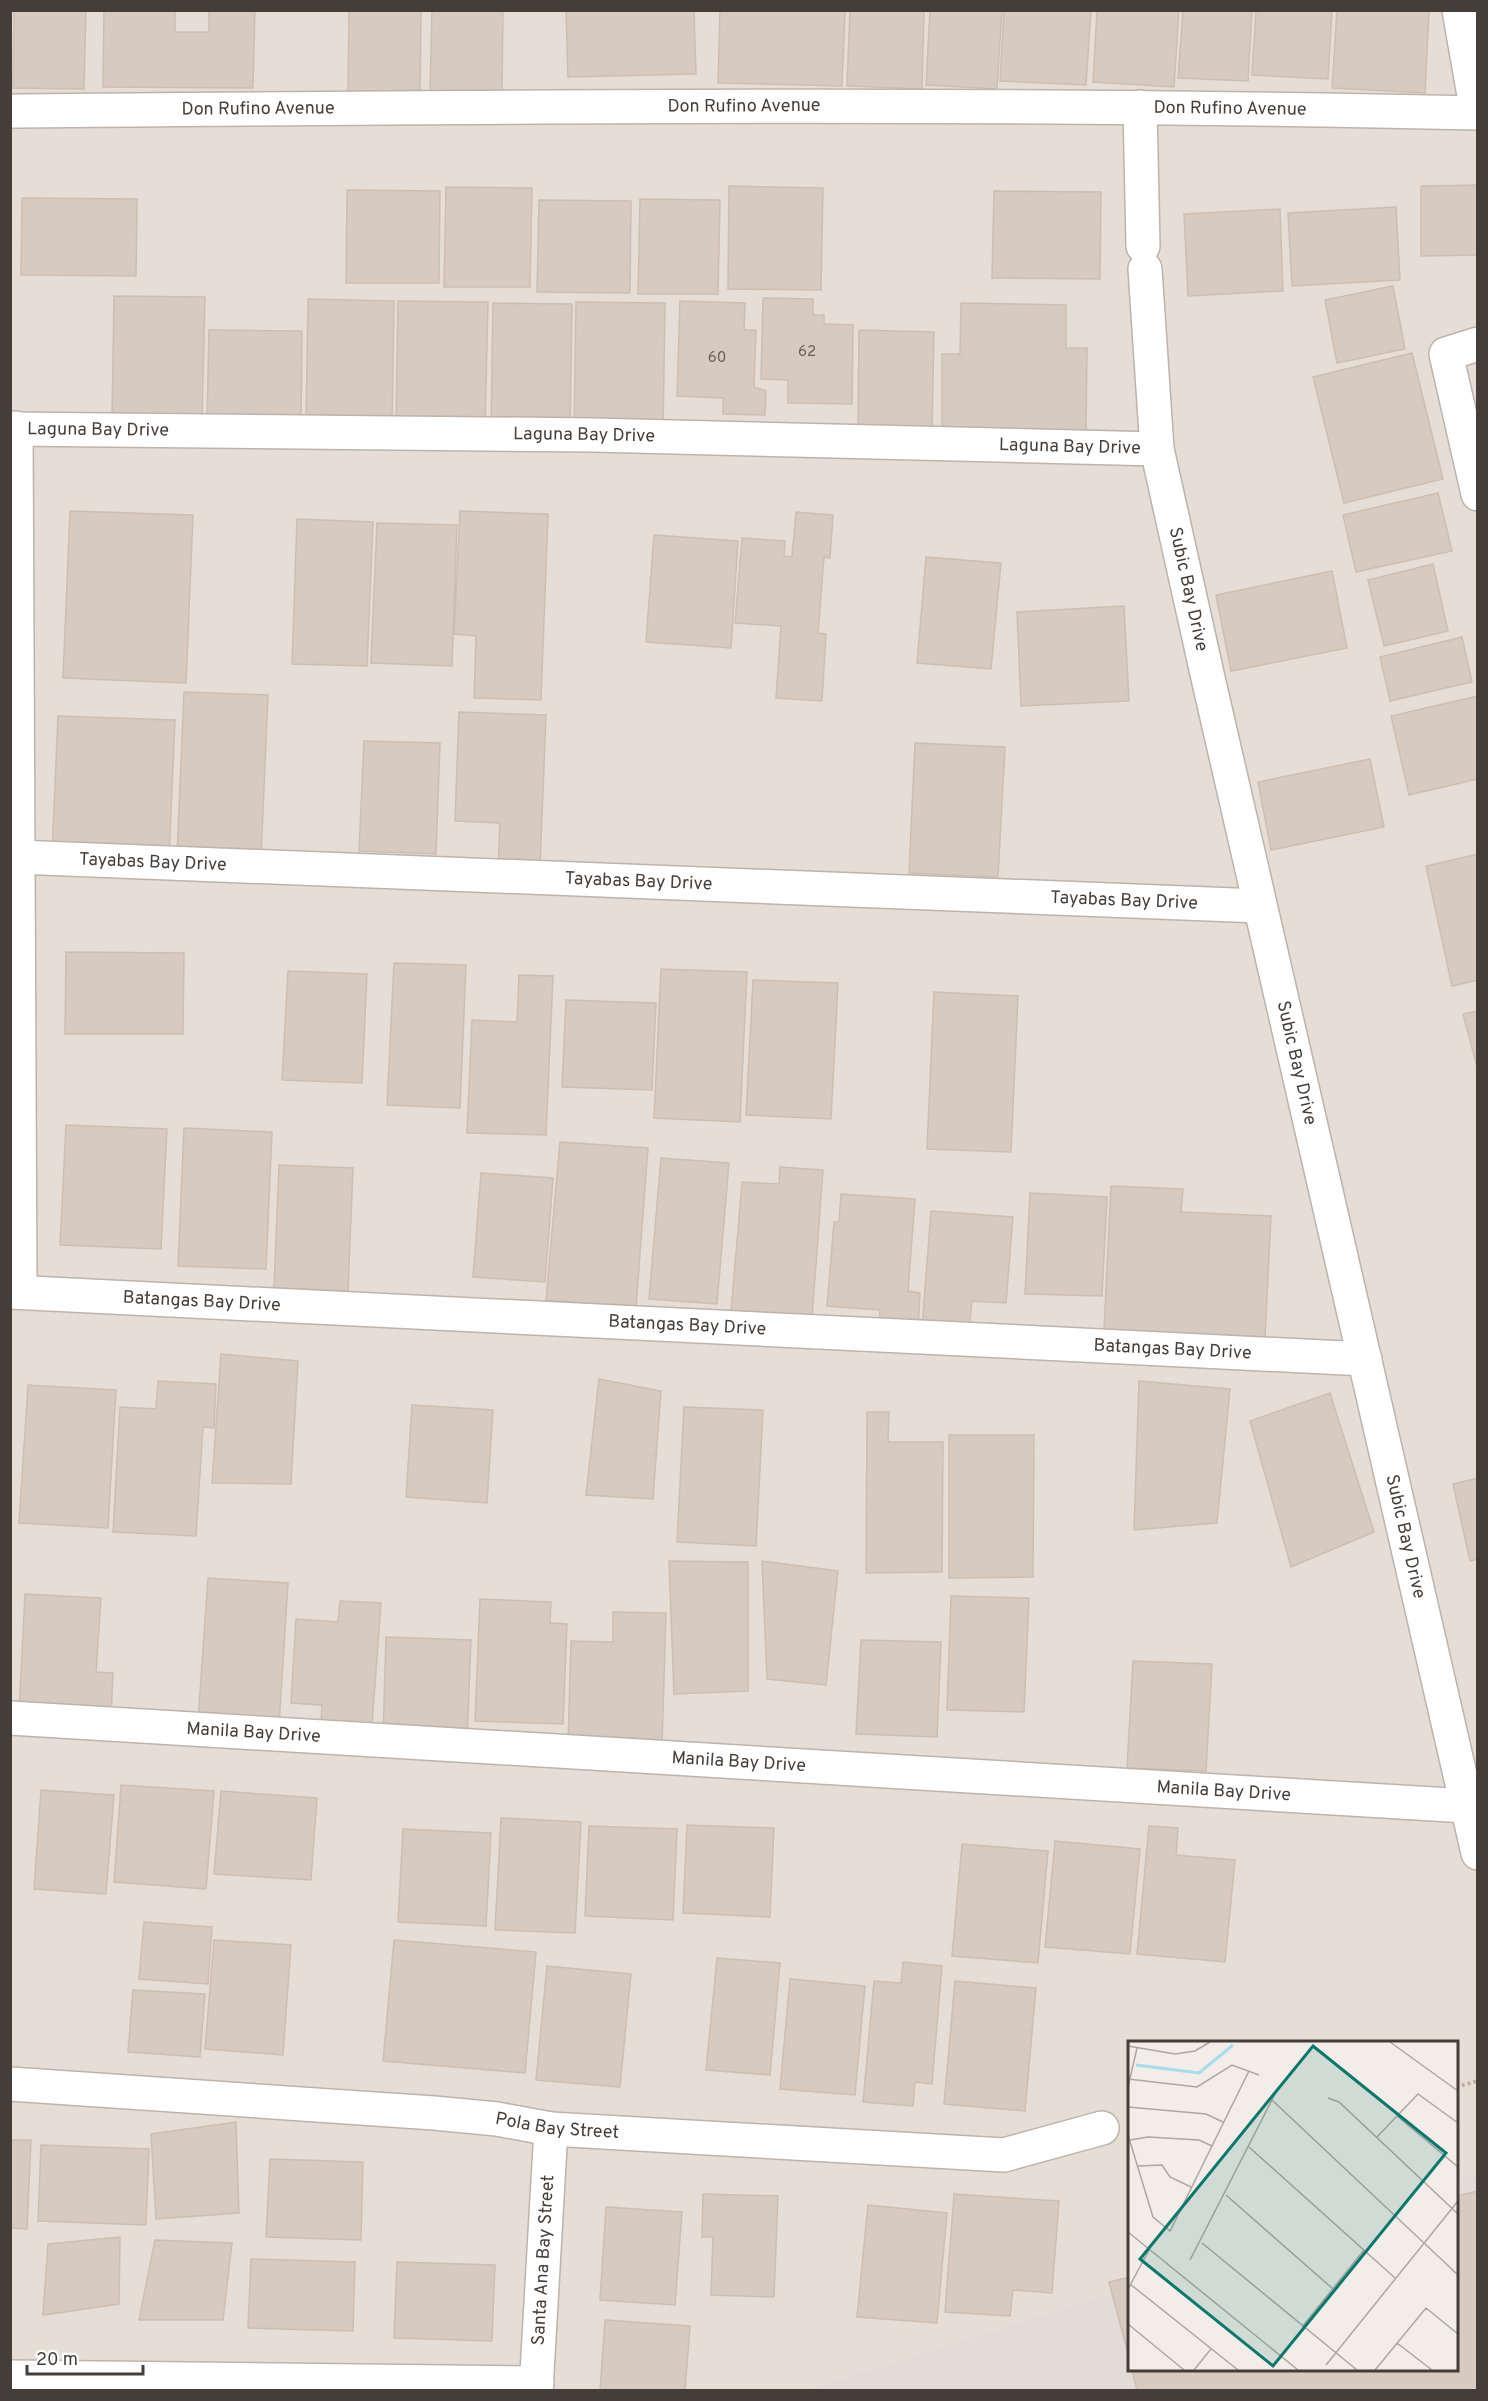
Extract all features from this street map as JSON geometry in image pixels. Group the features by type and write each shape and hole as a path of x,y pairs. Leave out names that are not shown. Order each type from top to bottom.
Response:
{"street":[{"path":"1459,10 1477,113"},
{"name":"Don Rufino Avenue","path":"10,111 568,107 1140,107 1477,113"},
{"name":"Subic Bay Drive","path":"1140,107 1144,257 1157,448 1478,1853"},
{"path":"1478,344 1446,354 1478,494"},
{"path":"13,428 17,857 15,1292"},
{"name":"Laguna Bay Drive","path":"13,428 593,435 1157,448"},
{"name":"Tayabas Bay Drive","path":"17,857 1260,906"},
{"name":"Batangas Bay Drive","path":"15,1292 1365,1359"},
{"name":"Manila Bay Drive","path":"10,1718 1467,1806"},
{"name":"Pola Bay Street","path":"10,2084 434,2113 496,2119 551,2129 1004,2155 1102,2128"},
{"name":"Santa Ana Bay Street","path":"536,2387 551,2129"},
{"path":"10,2377 536,2387"}],"path":[{"path":"1458,2087 1478,2082"}],"shaded area":[{"path":"11,11 1477,11 1477,2173 1458,2180 1458,2041 1128,2041 1128,2287 804,2390 11,2390"},
{"path":"1477,2173 1477,2390 804,2390 1128,2287 1128,2371 1458,2371 1458,2180"}],"building":[{"path":"14,10 86,10 84,89 13,88"},
{"path":"104,10 175,10 175,32 209,32 209,10 255,10 253,88 103,87"},
{"path":"349,10 421,10 420,96 348,95"},
{"path":"432,10 503,10 502,93 430,93"},
{"path":"566,10 694,10 696,74 568,77"},
{"path":"720,10 845,10 842,86 718,83"},
{"path":"850,10 924,10 922,89 847,86"},
{"path":"930,10 1002,10 997,89 926,85"},
{"path":"1004,10 1091,10 1086,85 1000,81"},
{"path":"1097,10 1179,10 1174,87 1093,82"},
{"path":"1183,10 1252,10 1248,81 1178,78"},
{"path":"1256,10 1332,10 1328,79 1252,75"},
{"path":"1337,10 1429,10 1425,93 1332,88"},
{"path":"1478,185 1478,255 1421,256 1421,186"},
{"path":"729,186 823,188 821,290 728,289"},
{"path":"446,187 532,188 530,287 444,287"},
{"path":"347,190 440,191 439,283 346,283"},
{"path":"994,191 1101,192 1100,279 992,278"},
{"path":"22,198 137,199 136,276 21,275"},
{"path":"640,199 720,200 718,294 638,294"},
{"path":"539,200 631,201 630,293 537,292"},
{"path":"1396,207 1400,280 1292,286 1288,213"},
{"path":"1280,209 1283,291 1188,296 1184,214"},
{"path":"1393,286 1405,349 1337,363 1325,300"},
{"path":"114,296 205,297 202,420 112,420"},
{"path":"763,298 813,299 813,315 824,315 824,324 853,325 852,404 788,403 788,380 761,379"},
{"path":"308,299 394,301 392,425 306,424"},
{"path":"398,301 488,302 485,429 396,428"},
{"path":"680,301 745,303 744,330 756,330 754,387 766,391 765,415 723,414 723,398 677,396"},
{"path":"576,302 665,303 663,431 574,430"},
{"path":"493,303 572,304 570,429 491,428"},
{"path":"961,303 1066,305 1066,348 1087,348 1086,433 942,432 942,354 960,354"},
{"path":"209,330 302,331 301,425 207,424"},
{"path":"859,330 934,332 932,432 858,432"},
{"path":"1412,353 1443,479 1344,503 1313,377"},
{"path":"1438,493 1452,551 1356,572 1343,515"},
{"path":"70,511 193,515 186,683 63,678"},
{"path":"460,511 548,514 541,700 474,698 476,636 454,634"},
{"path":"796,512 833,515 830,558 824,557 818,633 826,634 822,701 776,698 781,626 735,623 742,538 785,541 784,556 792,557"},
{"path":"297,519 373,522 367,666 292,664"},
{"path":"377,523 457,525 452,666 371,663"},
{"path":"654,535 738,541 731,648 646,642"},
{"path":"926,557 1001,563 991,669 917,663"},
{"path":"1433,564 1448,631 1384,646 1368,580"},
{"path":"1332,571 1347,648 1231,671 1216,595"},
{"path":"1124,606 1129,701 1021,706 1017,612"},
{"path":"1462,637 1472,682 1390,701 1380,657"},
{"path":"184,692 268,695 261,858 177,855"},
{"path":"1478,696 1478,779 1409,795 1391,716"},
{"path":"459,712 546,715 540,868 498,867 500,823 455,821"},
{"path":"58,716 175,720 169,859 52,854"},
{"path":"364,741 440,743 436,854 359,851"},
{"path":"915,743 1005,747 998,877 909,873"},
{"path":"1370,759 1384,827 1271,850 1258,782"},
{"path":"1478,854 1478,980 1452,986 1426,866"},
{"path":"66,952 184,953 183,1034 65,1034"},
{"path":"394,963 466,965 460,1108 387,1105"},
{"path":"661,969 747,972 740,1122 654,1118"},
{"path":"288,971 367,974 362,1083 282,1080"},
{"path":"519,975 553,976 546,1135 467,1133 472,1020 517,1022"},
{"path":"753,980 838,983 831,1119 746,1115"},
{"path":"934,992 1018,996 1011,1152 927,1149"},
{"path":"566,1000 656,1003 652,1090 562,1087"},
{"path":"1478,1011 1478,1071 1463,1014"},
{"path":"66,1125 167,1129 161,1249 60,1245"},
{"path":"184,1128 272,1132 266,1269 178,1266"},
{"path":"560,1142 648,1148 636,1307 546,1300"},
{"path":"661,1158 729,1163 717,1304 649,1299"},
{"path":"279,1165 353,1168 348,1291 274,1288"},
{"path":"780,1167 823,1170 812,1318 731,1312 742,1182 779,1184"},
{"path":"481,1173 553,1178 545,1282 473,1277"},
{"path":"1111,1186 1183,1189 1181,1212 1271,1216 1265,1337 1104,1330"},
{"path":"1030,1193 1107,1197 1102,1296 1025,1294"},
{"path":"841,1194 915,1199 908,1291 920,1293 918,1329 879,1326 880,1310 827,1306 834,1222 839,1222"},
{"path":"931,1211 1013,1217 1006,1303 972,1301 969,1331 922,1328"},
{"path":"221,1354 298,1361 291,1484 212,1483"},
{"path":"599,1379 661,1391 653,1499 586,1495"},
{"path":"158,1381 216,1384 214,1428 203,1427 196,1536 113,1532 120,1407 156,1409"},
{"path":"1139,1381 1230,1389 1217,1523 1134,1530"},
{"path":"28,1385 116,1390 108,1528 19,1523"},
{"path":"1330,1393 1374,1532 1291,1567 1250,1421"},
{"path":"412,1405 493,1410 487,1503 406,1497"},
{"path":"684,1407 763,1410 756,1546 677,1542"},
{"path":"867,1412 889,1412 888,1442 943,1442 942,1572 866,1573"},
{"path":"949,1435 1034,1435 1033,1577 949,1578"},
{"path":"1478,1478 1478,1559 1470,1561 1453,1484"},
{"path":"669,1561 748,1562 748,1691 674,1694"},
{"path":"762,1561 838,1571 826,1685 767,1679"},
{"path":"208,1578 288,1583 279,1725 198,1721"},
{"path":"25,1594 101,1598 96,1672 113,1673 111,1717 19,1712"},
{"path":"951,1596 1029,1598 1024,1712 947,1710"},
{"path":"480,1599 551,1602 550,1623 567,1624 563,1724 475,1721"},
{"path":"340,1601 381,1603 372,1725 321,1722 322,1705 291,1703 296,1619 338,1622"},
{"path":"613,1612 666,1613 662,1745 568,1743 571,1641 613,1642"},
{"path":"386,1637 471,1640 467,1741 383,1738"},
{"path":"861,1640 941,1642 937,1737 856,1734"},
{"path":"1133,1661 1212,1664 1206,1771 1127,1768"},
{"path":"121,1785 214,1791 206,1889 114,1882"},
{"path":"41,1790 114,1795 106,1894 34,1889"},
{"path":"221,1791 317,1798 311,1880 214,1874"},
{"path":"501,1818 581,1822 575,1933 495,1930"},
{"path":"687,1825 774,1828 770,1917 683,1913"},
{"path":"589,1826 677,1829 673,1920 585,1916"},
{"path":"1149,1826 1178,1828 1176,1855 1235,1860 1225,1962 1137,1954"},
{"path":"403,1829 491,1833 486,1926 398,1922"},
{"path":"1055,1841 1140,1849 1130,1954 1045,1947"},
{"path":"962,1844 1048,1851 1038,1963 952,1956"},
{"path":"144,1922 212,1927 208,1984 139,1979"},
{"path":"214,1940 291,1945 283,2055 205,2049"},
{"path":"394,1940 536,1952 525,2073 383,2061"},
{"path":"717,1958 780,1963 770,2075 706,2070"},
{"path":"903,1962 942,1966 932,2084 915,2082 913,2106 863,2102 874,1981 901,1983"},
{"path":"547,1966 631,1974 620,2087 536,2080"},
{"path":"790,1979 865,1986 855,2095 780,2089"},
{"path":"955,1981 1036,1988 1025,2111 944,2104"},
{"path":"133,1990 205,1994 200,2057 128,2052"},
{"path":"236,2122 239,2213 156,2219 151,2134"},
{"path":"10,2140 31,2140 27,2229 10,2228"},
{"path":"41,2145 149,2149 146,2225 38,2221"},
{"path":"270,2159 363,2162 361,2240 266,2237"},
{"path":"1478,2191 1478,2390 1137,2390 1132,2371 1458,2371 1458,2196"},
{"path":"703,2194 778,2196 774,2297 711,2295 713,2237 702,2237"},
{"path":"954,2194 1059,2201 1052,2293 1013,2290 1010,2316 945,2312"},
{"path":"868,2205 947,2213 937,2323 857,2317"},
{"path":"606,2207 682,2212 675,2305 600,2300"},
{"path":"120,2237 119,2304 43,2315 48,2244"},
{"path":"155,2240 232,2243 223,2320 139,2320"},
{"path":"251,2259 355,2262 353,2331 248,2328"},
{"path":"397,2262 495,2265 492,2341 394,2338"},
{"path":"1128,2277 1128,2353 1109,2282"},
{"path":"605,2320 690,2326 685,2390 600,2390"}]}
